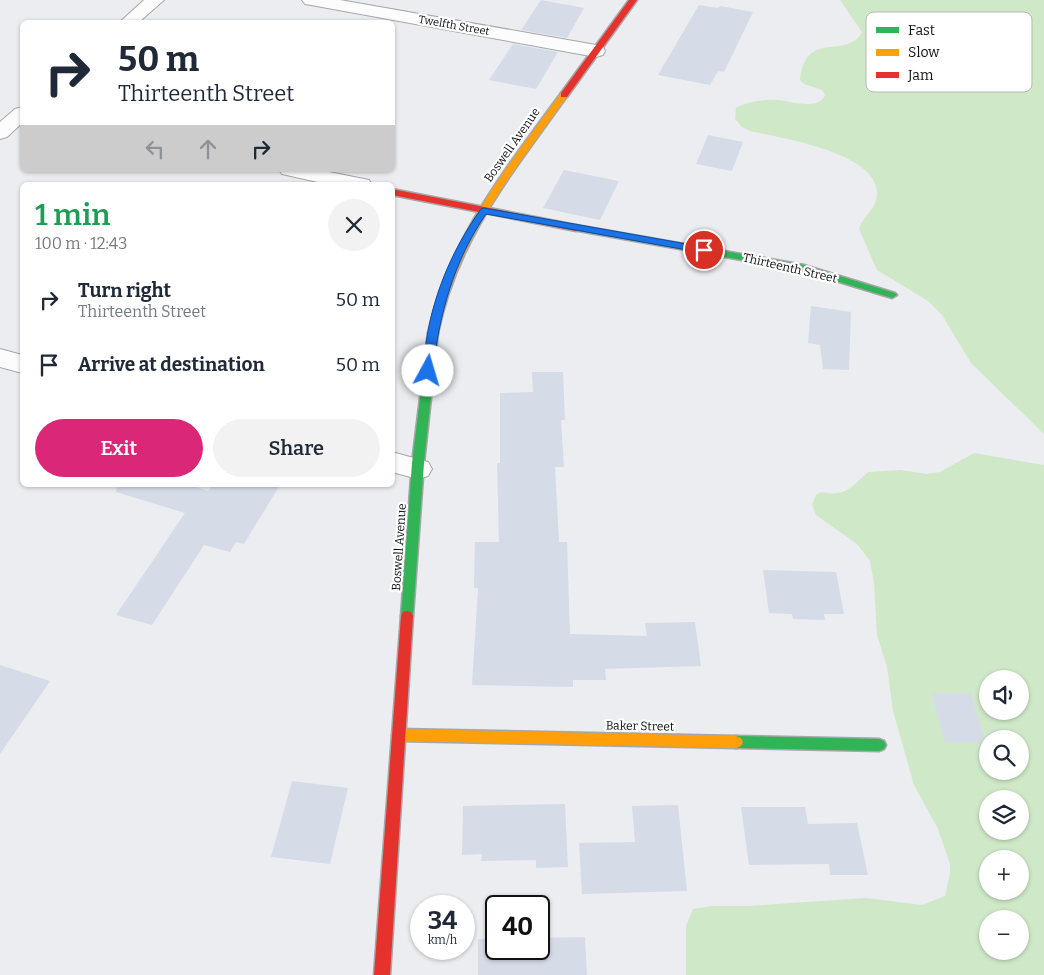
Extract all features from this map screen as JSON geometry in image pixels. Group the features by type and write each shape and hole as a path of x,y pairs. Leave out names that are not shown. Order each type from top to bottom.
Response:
{"street":[{"path":"130,20 155,0"},
{"name":"Twelfth Street","path":"311,0 596,51"},
{"name":"Boswell Avenue","path":"382,975 418,469 433,330 440,302 458,254 484,211 633,0"},
{"path":"0,109 20,114"},
{"path":"0,133 20,116"},
{"path":"299,172 347,182"},
{"name":"Thirteenth Street","path":"395,193 484,211 807,269 892,295"},
{"path":"0,358 20,363"},
{"path":"395,463 418,469"},
{"name":"Baker Street","path":"399,735 880,745"}],"green space":[{"path":"840,0 1044,0 1044,434 971,363 942,315 928,301 877,270 859,229 877,198 872,178 861,167 844,157 803,143 750,131 742,127 735,119 736,108 750,103 777,100 811,104 822,100 825,95 822,90 804,84 800,80 804,64 810,55 818,50 846,44 855,40 862,32"},
{"path":"974,453 1044,465 1044,975 686,975 686,926 693,909 712,906 748,906 866,898 922,905 945,896 950,864 938,829 914,785 893,711 887,667 877,635 874,583 870,561 857,544 816,515 812,505 816,495 821,492 836,493 847,490 868,472 901,470 926,474 940,472"}],"building":[{"path":"541,0 584,8 567,38 521,30"},
{"path":"699,5 718,8 720,6 753,12 724,72 718,71 710,85 658,75"},
{"path":"513,44 558,52 536,89 489,80"},
{"path":"708,135 743,142 732,171 696,164"},
{"path":"564,170 619,181 600,220 543,208"},
{"path":"811,306 851,312 849,370 823,369 820,345 808,343"},
{"path":"532,372 563,372 565,420 561,420 564,467 555,467 559,542 567,542 570,634 647,636 645,623 695,622 701,666 605,669 606,680 573,680 573,687 472,685 478,588 474,588 475,542 499,542 497,463 500,463 500,393 533,392"},
{"path":"117,487 196,487 208,491 211,487 279,487 244,544 236,542 230,552 204,545 152,625 116,615 185,513 116,492"},
{"path":"763,570 836,572 844,614 824,614 825,620 793,619 792,614 769,613"},
{"path":"0,665 50,681 0,754"},
{"path":"931,693 971,693 982,730 979,730 979,742 945,742"},
{"path":"292,781 348,788 330,864 271,857"},
{"path":"565,804 568,867 536,868 536,860 481,861 482,854 462,855 463,806"},
{"path":"678,805 687,891 582,894 579,843 635,842 632,806"},
{"path":"741,807 805,807 808,824 857,823 868,875 830,875 829,864 749,865"},
{"path":"585,937 587,975 478,975 478,939 485,939 485,960 550,960 550,938"}],"traffic: fast":[{"path":"576,228 804,268 892,295"},
{"path":"407,616 418,463 433,333"},
{"path":"736,742 879,745"}],"traffic: slow":[{"path":"433,333 440,302 451,270 467,239 504,178 564,95"},
{"path":"399,735 736,742"}],"traffic: jam":[{"path":"564,95 633,0"},
{"path":"395,193 576,228"},
{"path":"382,975 407,616"}],"route":[{"path":"428,371 433,330 447,278 468,233 484,211 704,250"}]}
